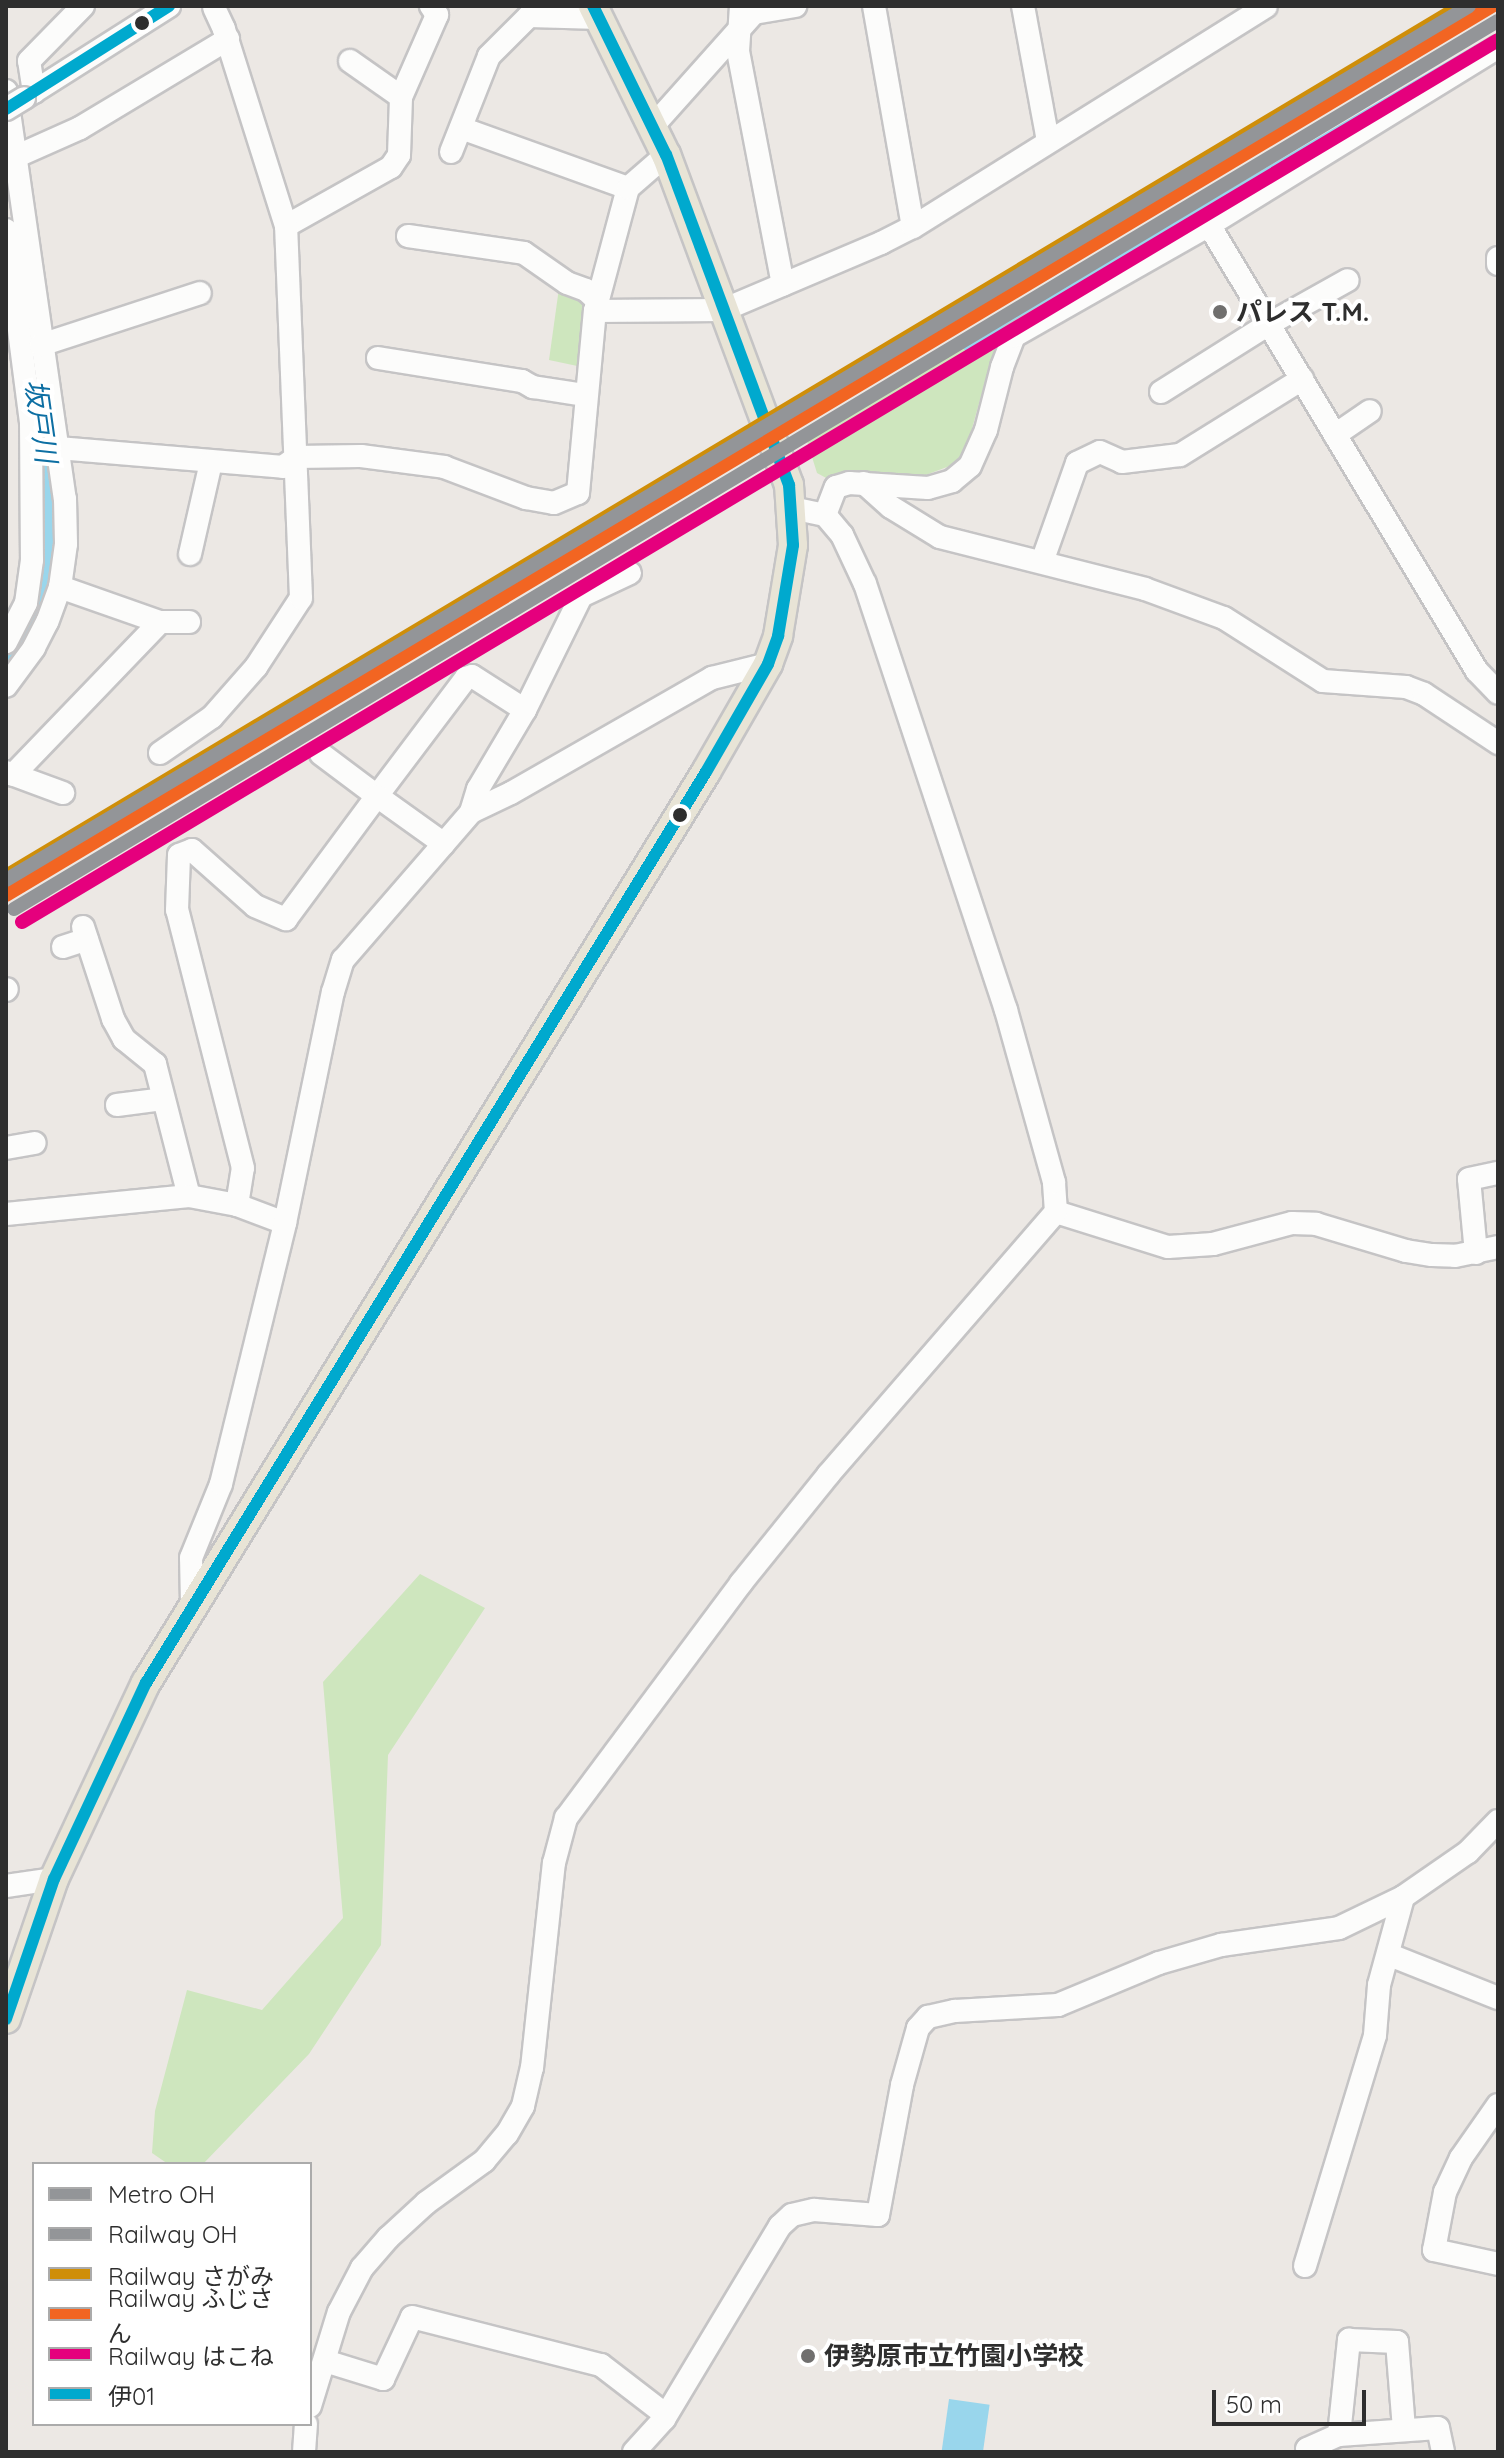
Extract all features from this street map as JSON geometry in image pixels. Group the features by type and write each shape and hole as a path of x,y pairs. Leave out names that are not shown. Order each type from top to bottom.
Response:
{"main road":[{"path":"6,2019 54,1879 116,1742 192,1604 698,786 768,664 778,636 789,586 791,496 751,379 666,155 596,12"}],"street":[{"path":"6,686 34,648 60,587 66,529 58,448 15,157 18,98 29,61 83,6"},
{"path":"18,98 169,6"},
{"path":"286,226 391,167 399,155 401,97 437,15 431,6"},
{"path":"740,16 795,6"},
{"path":"874,6 913,227"},
{"path":"1023,6 1048,141"},
{"path":"597,306 723,310 913,227 1266,6"},
{"path":"160,753 212,717 256,667 301,598 286,226 228,39 214,8"},
{"path":"451,152 499,30 529,16 596,12"},
{"path":"652,127 727,47 740,16"},
{"path":"740,16 738,51 783,285"},
{"path":"15,157 80,128 228,39"},
{"path":"825,515 836,487 864,483 928,488 952,481 970,466 986,430 1002,367 1014,336 1209,225 1498,47"},
{"path":"350,61 401,97"},
{"path":"461,128 628,188"},
{"path":"58,448 283,467 297,457 361,456 444,467 526,498 554,503 578,493 584,462 585,395 597,306 628,188 666,155"},
{"path":"1209,225 1477,671 1498,693"},
{"path":"6,230 31,423 32,560 26,603 6,642"},
{"path":"408,236 524,253 567,283 586,290 597,306"},
{"path":"1498,258 1498,264"},
{"path":"1161,392 1269,324 1348,280"},
{"path":"41,345 200,293"},
{"path":"378,358 522,381 533,387 585,395"},
{"path":"1042,562 1077,463 1100,452 1122,462 1180,455 1302,379"},
{"path":"1335,435 1370,411"},
{"path":"190,554 211,462"},
{"path":"864,483 891,507 940,537 1145,589 1224,618 1323,681 1406,687 1424,694 1498,743"},
{"path":"312,2400 339,2312 362,2268 388,2238 426,2203 484,2161 507,2134 523,2106 532,2068 554,1863 566,1818 741,1583 828,1475 1056,1212 1054,1182 1006,1010 934,784 865,584 842,535 825,515 791,496"},
{"path":"192,1604 191,1558 221,1484 285,1223 333,992 343,960 471,812 478,789 525,710 581,596 630,573"},
{"path":"60,587 160,622 189,622"},
{"path":"63,793 9,774 160,622"},
{"path":"471,812 511,793 712,678 768,664"},
{"path":"237,1205 243,1168 177,910 179,855 192,850 255,906 286,919 466,678 472,676 525,710"},
{"path":"321,754 444,844"},
{"path":"63,947 85,933 113,1019 115,1040 155,1064 189,1196"},
{"path":"117,1105 163,1099"},
{"path":"6,1148 35,1143"},
{"path":"1056,1212 1168,1247 1213,1244 1292,1223 1316,1224 1406,1251 1455,1256 1487,1250 1469,1179 1498,1173"},
{"path":"6,1214 189,1196 237,1205 285,1223"},
{"path":"634,2452 666,2415 780,2226 792,2215 814,2210 878,2215 902,2085 918,2028 928,2017 955,2011 1058,2005 1159,1963 1221,1945 1339,1928 1403,1897 1468,1852 1498,1821"},
{"path":"6,1886 54,1879"},
{"path":"1305,2266 1375,2035 1379,1985 1390,1955 1403,1897"},
{"path":"1390,1955 1498,1998"},
{"path":"1498,2105 1461,2158 1445,2192 1434,2250 1498,2264"},
{"path":"325,2361 383,2379 412,2317 601,2365 666,2415"},
{"path":"1339,2435 1349,2340 1397,2342 1404,2429"},
{"path":"304,2452 306,2426"},
{"path":"1308,2452 1307,2449 1339,2435 1438,2428 1443,2452"}],"green space":[{"path":"559,288 579,293 588,309 582,367 549,360"},
{"path":"1008,315 1011,319 986,378 965,454 955,464 923,476 847,471 828,479 817,473 807,441 809,431 959,340"},
{"path":"420,1574 485,1608 388,1755 381,1945 309,2054 205,2162 165,2162 152,2153 155,2111 187,1990 262,2010 343,1918 323,1682"}],"water":[{"path":"949,2399 990,2405 983,2452 942,2452"}],"waterway":[{"path":"966,347 1478,47"},
{"name":"坂戸川","path":"15,661 40,609 52,557 55,520 45,433"}],"metro line":[{"name":"OH","path":"6,880 1469,6"}],"rail line":[{"name":"さがみ","path":"6,876 1461,6"},
{"name":"ふじさん","path":"6,895 1492,6"},
{"name":"OH","path":"14,909 1498,21"},
{"name":"はこね","path":"22,922 1498,40"}],"transit line":[{"name":"伊01","path":"6,109 169,6"},
{"name":"伊01","path":"6,2019 54,1879 146,1683 706,772 768,664 778,636 793,545 789,485 666,155 593,6"}],"place":[{"name":"パレス T.M.","path":"1220,312"},
{"name":"伊勢原市立竹園小学校","path":"808,2356"}]}
